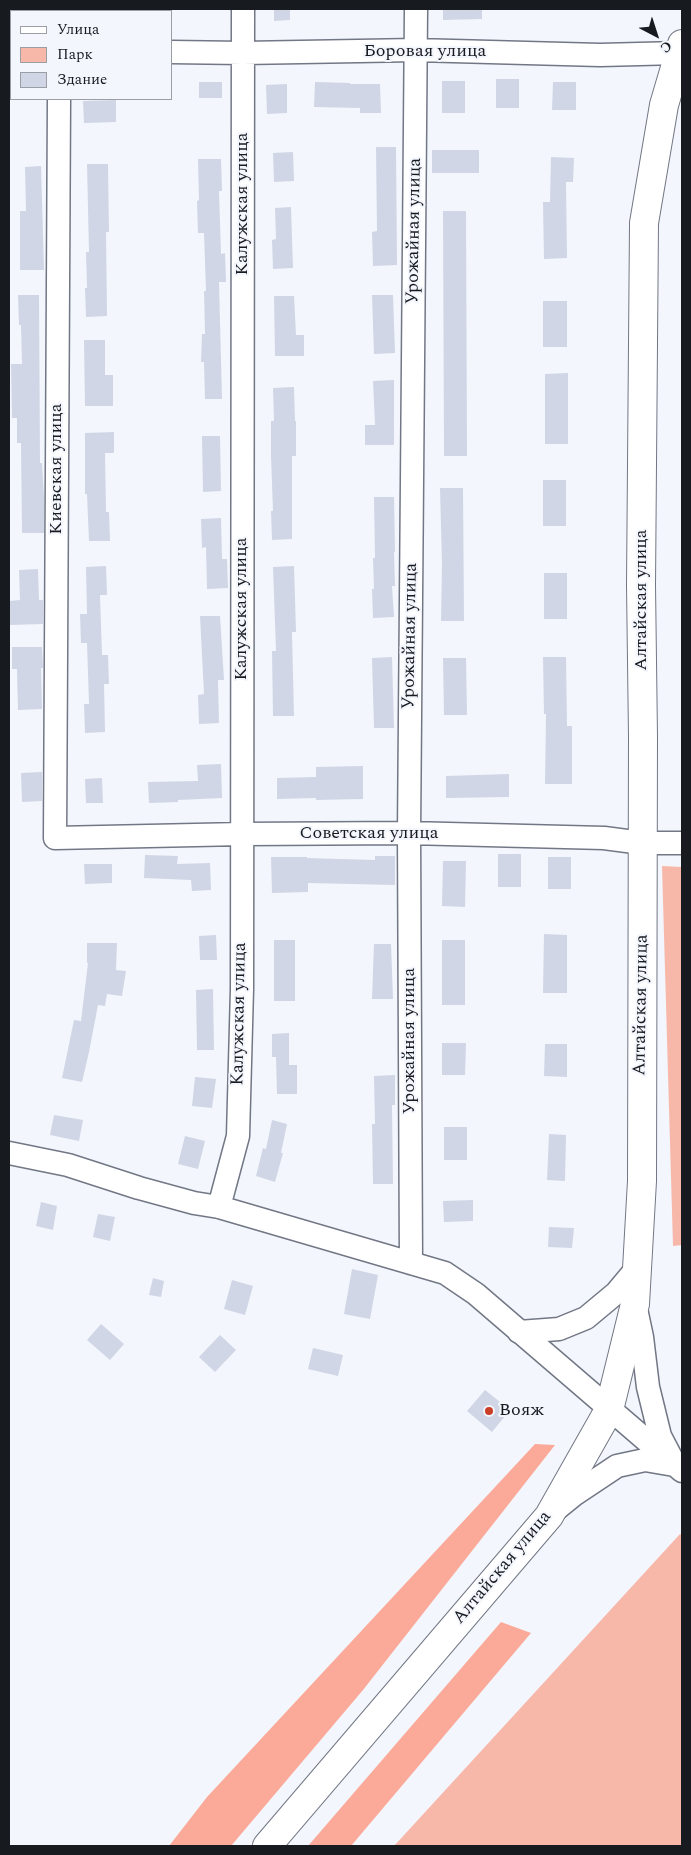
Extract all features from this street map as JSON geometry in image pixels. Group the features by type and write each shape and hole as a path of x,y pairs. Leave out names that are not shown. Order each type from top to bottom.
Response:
{"main road":[{"name":"Алтайская улица","path":"267,1846 548,1516 609,1410 635,1304 642,1181 644,223 664,105 681,49"}],"street":[{"name":"Калужская улица","path":"219,1207 238,1136 242,989 243,9"},
{"name":"Урожайная улица","path":"411,1263 409,833 416,9"},
{"name":"Боровая улица","path":"172,52 243,53 416,50 600,55 681,49"},
{"name":"Киевская улица","path":"55,838 59,100"},
{"name":"Советская улица","path":"55,838 409,833 604,838 642,843 682,843"},
{"path":"9,1153 68,1165 185,1201 219,1207 445,1273 476,1294 609,1410 679,1468"},
{"path":"519,1332 559,1329 586,1318 616,1294 637,1268"},
{"path":"635,1304 642,1337 648,1387 660,1436 679,1468"},
{"path":"548,1516 575,1494 617,1466 645,1460 679,1468"}],"green space":[{"path":"662,866 682,867 682,1245 673,1246"},
{"path":"680,1534 682,1536 682,1846 394,1846"}],"shaded area":[{"path":"535,1444 555,1445 363,1690 231,1846 169,1846 207,1797"},
{"path":"501,1622 531,1633 351,1846 308,1846"}],"building":[{"path":"274,9 290,9 290,20 274,21"},
{"path":"443,9 482,9 482,19 443,20"},
{"path":"496,79 519,79 519,108 496,108"},
{"path":"442,81 465,81 465,113 442,113"},
{"path":"199,82 222,82 222,98 199,98"},
{"path":"315,82 380,84 381,113 360,113 360,108 314,107"},
{"path":"553,82 576,82 576,110 552,110"},
{"path":"287,84 287,113 267,114 266,85"},
{"path":"116,100 116,122 84,123 83,101"},
{"path":"376,147 396,147 397,265 373,266 372,232 377,231"},
{"path":"432,150 479,150 479,173 432,173"},
{"path":"293,152 294,181 274,182 273,153"},
{"path":"551,157 574,158 573,182 566,182 567,258 544,259 543,202 550,202"},
{"path":"198,159 221,159 222,191 219,191 221,254 225,253 226,282 219,282 222,399 205,399 204,362 201,362 202,334 205,334 204,291 206,291 204,233 198,233"},
{"path":"87,164 108,164 109,232 106,232 107,316 86,317 86,252 89,252"},
{"path":"41,166 44,270 20,270 20,211 26,211 25,167"},
{"path":"291,207 293,268 273,269 272,240 276,239 275,208"},
{"path":"443,211 466,211 467,456 444,456"},
{"path":"18,295 39,295 40,463 42,463 44,497 44,533 22,533 21,443 17,443 17,418 12,418 11,364 22,364"},
{"path":"372,295 393,295 395,353 374,354"},
{"path":"274,296 294,296 296,335 304,335 304,356 275,356"},
{"path":"543,301 567,301 567,347 543,347"},
{"path":"84,340 105,340 105,375 113,375 113,406 85,406"},
{"path":"568,373 568,444 545,444 545,374"},
{"path":"394,380 394,445 365,445 365,425 375,425 373,381"},
{"path":"294,387 296,456 292,456 292,539 272,540 271,421 274,421 273,388"},
{"path":"114,432 114,453 105,453 106,512 109,512 110,541 89,541 87,494 85,494 85,433"},
{"path":"202,436 220,436 221,491 203,492"},
{"path":"543,480 566,480 566,526 543,526"},
{"path":"440,488 463,488 464,621 441,621"},
{"path":"374,497 394,497 395,586 392,586 394,617 373,618 373,558 375,558"},
{"path":"221,518 222,559 227,559 228,588 207,589 206,547 202,548 201,519"},
{"path":"106,566 107,595 100,595 102,655 108,655 109,684 104,684 105,732 85,733 84,704 89,704 87,643 81,643 80,614 87,614 86,567"},
{"path":"294,566 296,632 292,632 294,716 273,716 272,651 276,651 273,567"},
{"path":"38,569 39,600 43,600 43,624 9,625 9,601 20,600 19,570"},
{"path":"544,573 567,573 567,619 544,619"},
{"path":"200,616 220,616 224,680 218,680 219,723 199,724 198,695 204,694"},
{"path":"12,647 42,647 42,709 18,710 17,669 12,669"},
{"path":"392,657 394,728 374,728 372,658"},
{"path":"543,657 566,657 567,726 572,726 572,784 545,784 546,714 544,714"},
{"path":"443,658 466,658 467,715 444,715"},
{"path":"221,764 222,798 149,803 148,782 198,781 197,765"},
{"path":"363,766 363,799 277,799 277,778 316,777 316,767"},
{"path":"42,772 42,801 22,802 21,773"},
{"path":"509,774 509,797 446,798 446,776"},
{"path":"102,778 103,803 86,803 85,779"},
{"path":"498,854 521,854 521,887 498,887"},
{"path":"145,855 178,856 177,864 210,863 211,890 192,891 191,880 144,878"},
{"path":"375,856 395,856 395,885 308,883 308,892 272,893 271,857 375,860"},
{"path":"548,857 571,857 571,889 548,889"},
{"path":"443,861 466,861 465,907 442,906"},
{"path":"84,864 112,864 112,883 85,884"},
{"path":"544,934 567,935 567,993 543,993"},
{"path":"216,935 217,960 200,960 199,936"},
{"path":"274,940 295,940 295,1001 274,1001"},
{"path":"442,940 465,940 465,1005 442,1005"},
{"path":"87,943 117,943 116,970 126,971 122,996 107,994 105,1006 98,1005 82,1082 62,1078 74,1020 81,1021 88,963"},
{"path":"374,944 391,944 393,999 372,999"},
{"path":"213,989 214,1050 197,1050 196,990"},
{"path":"289,1033 289,1065 297,1065 297,1094 277,1094 276,1057 272,1057 272,1034"},
{"path":"442,1043 466,1043 465,1075 442,1075"},
{"path":"545,1044 567,1044 567,1077 544,1076"},
{"path":"395,1075 395,1105 392,1105 393,1184 373,1184 372,1124 375,1124 374,1076"},
{"path":"195,1077 216,1079 212,1108 192,1106"},
{"path":"54,1115 83,1120 79,1141 50,1135"},
{"path":"272,1120 287,1124 281,1153 283,1153 275,1182 256,1176 263,1148 266,1149"},
{"path":"444,1127 467,1127 467,1160 444,1160"},
{"path":"549,1134 566,1135 565,1181 547,1180"},
{"path":"185,1136 205,1141 198,1169 178,1164"},
{"path":"473,1200 473,1221 444,1222 443,1201"},
{"path":"41,1202 57,1206 53,1230 36,1226"},
{"path":"98,1214 115,1217 110,1241 93,1237"},
{"path":"549,1227 574,1228 572,1248 548,1247"},
{"path":"352,1269 378,1275 370,1319 344,1314"},
{"path":"153,1278 164,1281 161,1297 149,1295"},
{"path":"232,1280 253,1286 245,1315 224,1309"},
{"path":"101,1324 124,1344 110,1360 87,1340"},
{"path":"220,1335 236,1350 215,1372 199,1357"},
{"path":"313,1348 343,1355 338,1376 308,1369"},
{"name":"Вояж","path":"485,1390 510,1410 492,1432 467,1411"}],"place":[{"name":"Вояж","path":"489,1411"}]}
